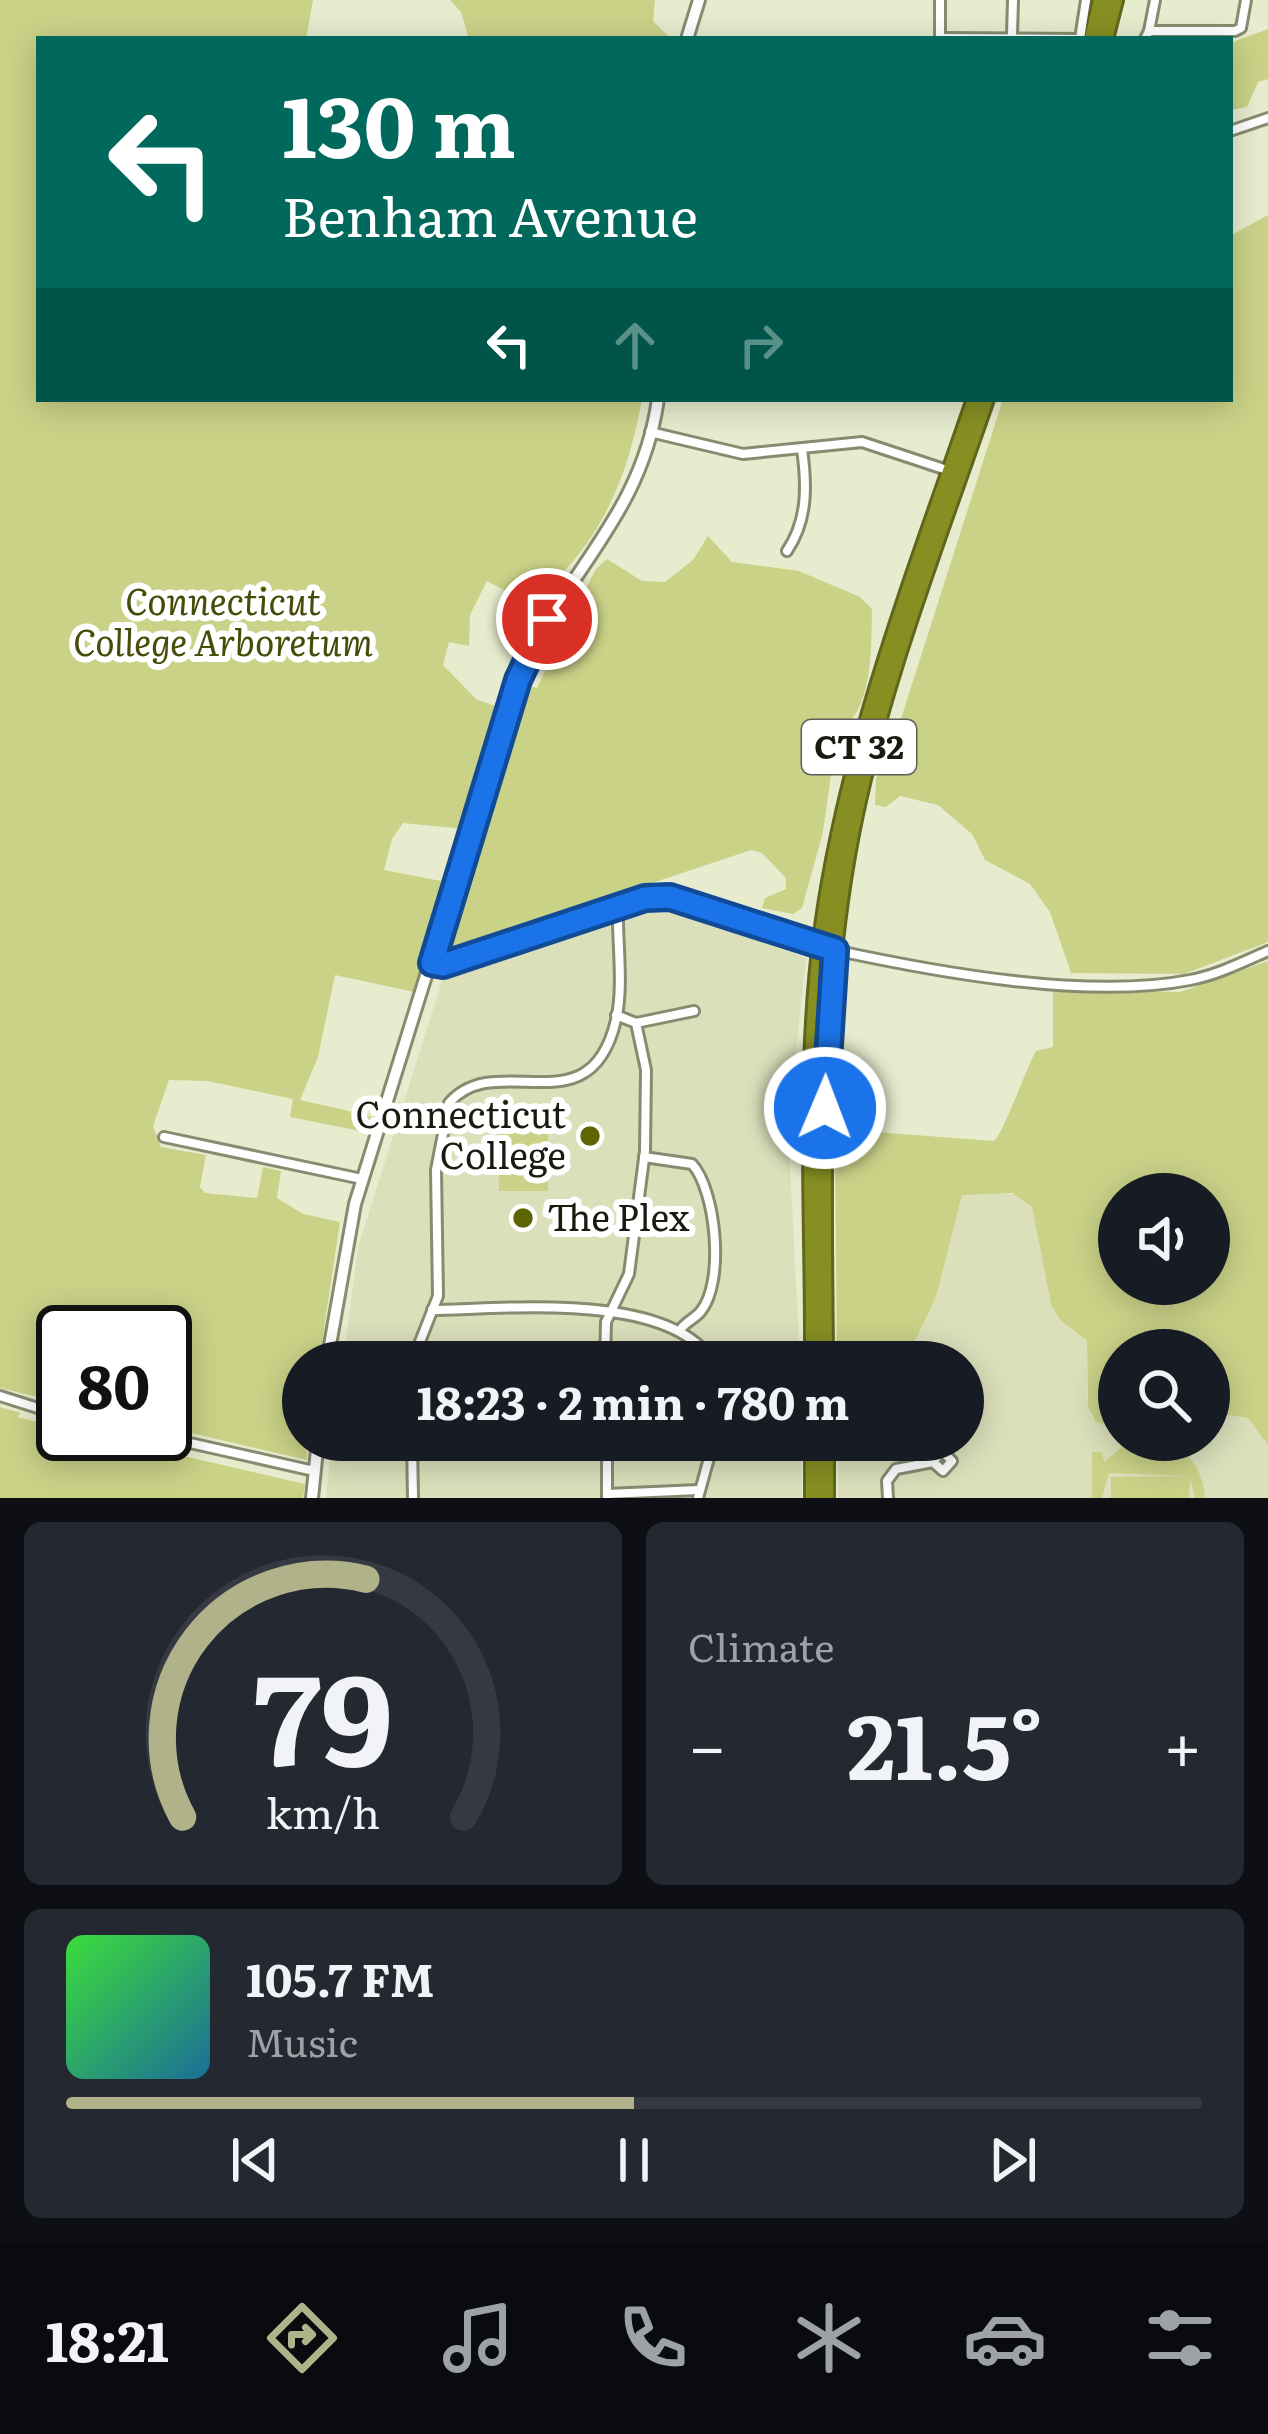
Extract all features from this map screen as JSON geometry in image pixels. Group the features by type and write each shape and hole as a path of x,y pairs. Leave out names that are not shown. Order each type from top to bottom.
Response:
{"highway":[{"path":"1093,36 1101,0"},
{"path":"1106,36 1114,0"},
{"name":"CT 32","path":"813,1341 827,948 843,808 861,739 974,402"},
{"name":"CT 32","path":"827,948 875,731 985,402"},
{"name":"CT 32","path":"819,1108 825,1341"},
{"path":"813,1461 813,1498"},
{"path":"826,1461 826,1498"}],"street":[{"path":"688,36 699,0"},
{"path":"940,0 940,36"},
{"path":"1012,35 1013,0"},
{"path":"1080,36 1086,0"},
{"path":"1156,0 1147,35 1241,28 1246,0"},
{"path":"988,36 1029,36"},
{"path":"1233,129 1268,118"},
{"path":"330,1341 344,1245 362,1179 523,669 547,619 625,509 657,402"},
{"path":"650,432 743,454 862,442 950,471"},
{"path":"787,551 807,487 802,449"},
{"path":"432,963 443,965 645,898 670,897 827,948 931,970 1142,986 1196,980 1268,951"},
{"path":"420,1341 438,1292 435,1176 443,1124 454,1097 490,1083 578,1079 598,1057 616,1015 618,908"},
{"path":"616,1015 636,1023 694,1011"},
{"path":"607,1341 610,1311 627,1288 644,1157 646,1070 636,1023"},
{"path":"164,1137 362,1179"},
{"path":"644,1157 692,1164 712,1205 712,1280 701,1311 680,1330"},
{"path":"432,1310 610,1311 680,1330 691,1341"},
{"path":"0,1396 36,1407"},
{"path":"192,1444 316,1472"},
{"path":"312,1498 317,1461"},
{"path":"412,1461 413,1498"},
{"path":"607,1461 607,1496 699,1494 708,1461"},
{"path":"887,1498 887,1480 895,1469 933,1462"}],"shaded area":[{"name":"Connecticut College","path":"659,903 806,958 788,1126 799,1341 346,1341 358,1247 443,978"},
{"path":"972,1191 1020,1195 1032,1207 1051,1304 1059,1319 1087,1341 1087,1401 1098,1412 1098,1461 1230,1461 1230,1415 1248,1418 1268,1445 1268,1498 838,1498 838,1461 984,1461 984,1341 915,1341 936,1297 962,1195"},
{"path":"330,1461 801,1461 802,1498 326,1498"}],"green space":[{"name":"Connecticut College Arboretum","path":"0,0 313,0 307,36 36,36 36,402 641,402 618,486 573,562 527,602 487,581 470,615 469,646 449,642 443,665 477,700 499,707 466,829 403,823 392,839 384,870 446,882 414,992 335,975 318,1057 300,1100 371,1116 365,1132 290,1117 293,1099 208,1081 169,1080 153,1126 161,1147 206,1155 200,1187 205,1193 257,1198 263,1167 281,1171 277,1198 303,1214 340,1222 322,1341 282,1341 282,1454 192,1433 192,1305 36,1305 36,1397 0,1388"},
{"path":"450,0 655,0 653,21 668,36 468,36 461,12"},
{"path":"1268,29 1268,79 1258,82 1247,107 1233,109 1233,42"},
{"path":"1268,215 1268,942 1184,974 1071,973 1050,912 1030,884 985,860 972,834 938,805 900,796 886,807 875,805 876,778 891,750 1002,402 1233,402 1233,234"},
{"path":"708,536 732,562 799,571 860,597 872,609 864,694 849,723 837,732 823,832 802,908 793,914 762,908 765,898 786,889 786,878 762,853 751,850 448,951 508,734 528,686 537,688 595,570 607,559 642,581 665,582 693,560"},
{"path":"1268,961 1268,1445 1248,1418 1230,1415 1230,1329 1098,1329 1096,1422 1088,1407 1087,1341 1059,1319 1051,1304 1032,1207 1012,1193 962,1195 936,1297 915,1341 837,1341 835,1129 994,1141 1036,1051 1053,1047 1053,989 1180,992"},
{"path":"497,1106 548,1107 548,1191 499,1191"},
{"path":"0,1407 36,1422 36,1461 192,1458 305,1484 303,1498 0,1498"},
{"path":"1092,1452 1098,1452 1098,1461 1191,1461 1200,1474 1205,1498 1195,1498 1190,1478 1189,1498 1111,1498 1111,1477 1190,1476 1109,1473 1102,1498 1092,1498"}],"place":[{"name":"Connecticut College","path":"590,1136"},
{"name":"The Plex","path":"523,1218"}],"route":[{"path":"547,619 518,680 432,963 443,965 645,898 670,897 835,950 826,1017 825,1108"}]}
